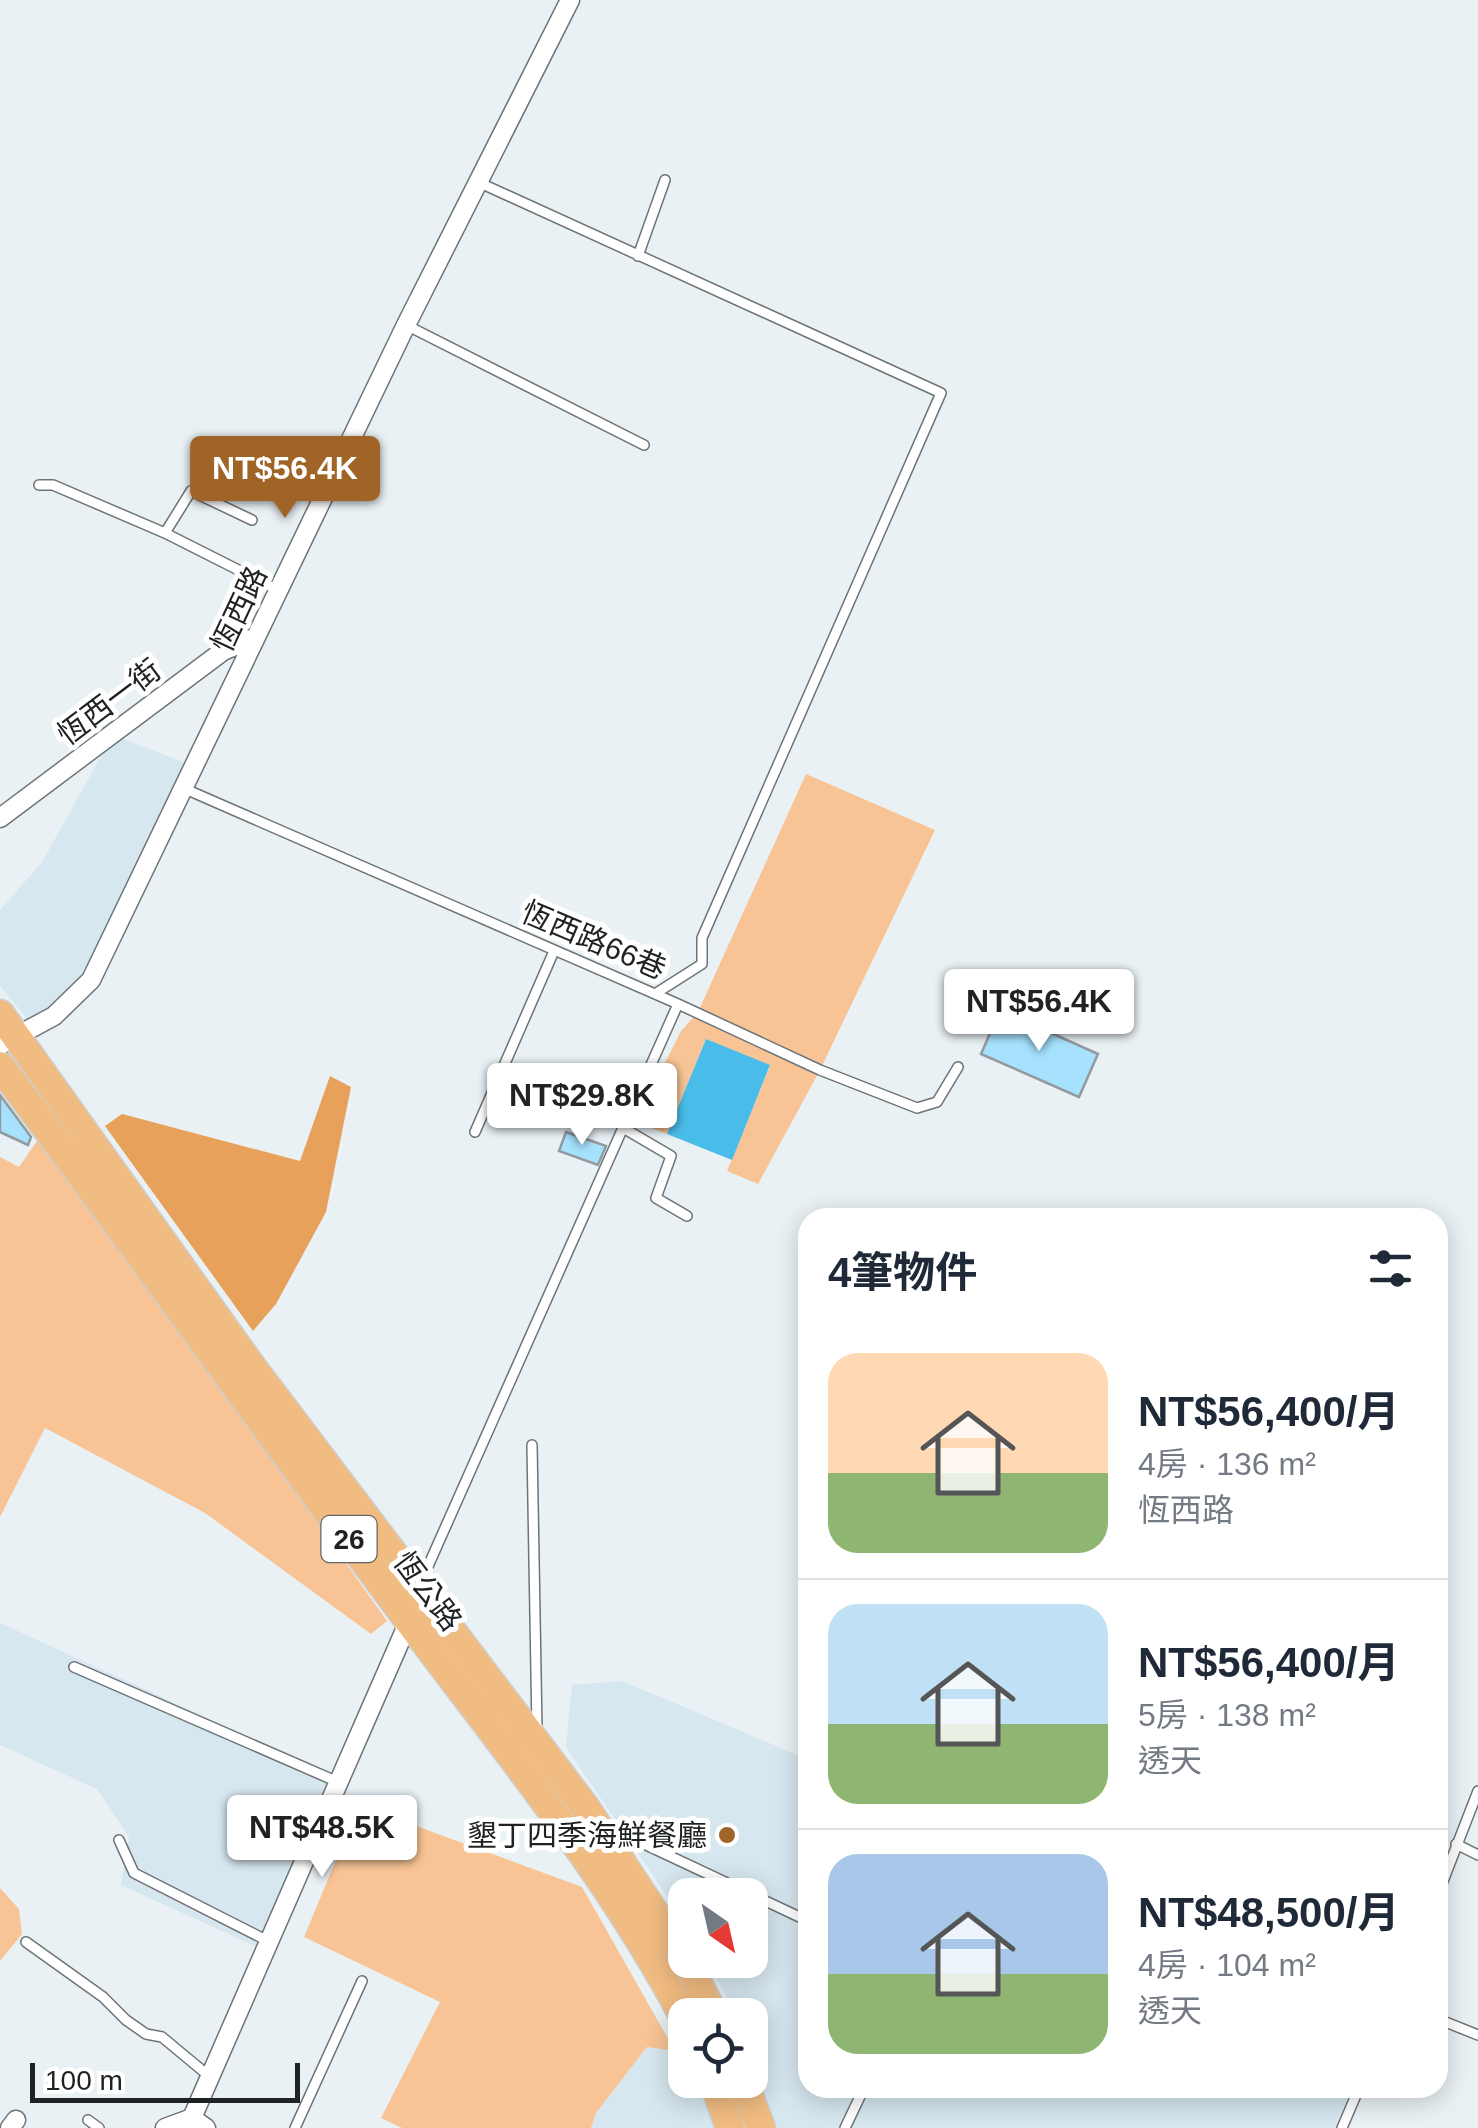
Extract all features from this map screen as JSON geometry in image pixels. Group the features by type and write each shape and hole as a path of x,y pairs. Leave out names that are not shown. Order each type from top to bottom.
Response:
{"main road":[{"name":"恆公路","path":"0,1014 9,1042 594,1820 668,1933"},
{"name":"恆公路","path":"0,1066 574,1839 674,1998"},
{"path":"719,2098 730,2128"},
{"path":"750,2098 761,2128"}],"street":[{"name":"恆西路","path":"9,1042 65,1007 91,980 406,325 570,0"},
{"name":"恆西一街","path":"0,818 223,651 256,636"},
{"path":"165,2128 199,2123 212,2078 410,1622 420,1585"}],"lane":[{"path":"638,256 666,180"},
{"path":"478,182 940,393 702,938 702,964 658,992"},
{"path":"406,325 644,445"},
{"path":"39,485 53,485 278,590"},
{"path":"164,534 191,491 252,520"},
{"name":"恆西路66巷","path":"183,788 678,1004 420,1585"},
{"path":"475,1132 554,951"},
{"path":"678,1004 820,1070 917,1108 937,1102 958,1067"},
{"path":"625,1129 670,1156 656,1198 688,1216"},
{"path":"532,1445 537,1743"},
{"path":"74,1667 338,1782"},
{"path":"1448,1866 1478,1792"},
{"path":"594,1820 798,1917"},
{"path":"118,1840 134,1873 271,1942"},
{"path":"1456,1844 1478,1855"},
{"path":"26,1942 103,1998 126,2020 146,2034 162,2037 212,2078"},
{"path":"295,2128 362,1981"},
{"path":"1448,2023 1478,2035"},
{"path":"845,2128 859,2098"},
{"path":"1342,2128 1356,2098"},
{"path":"88,2120 98,2128"}],"shaded area":[{"path":"113,735 201,769 96,983 70,1014 37,1032 0,985 0,910 42,862"},
{"path":"806,774 935,830 820,1070 758,1184 727,1171 770,1066 706,1039 667,1134 635,1122 681,1031 698,1012"},
{"path":"330,1076 351,1087 326,1212 276,1304 253,1331 105,1126 122,1114 300,1161"},
{"path":"42,1134 387,1621 371,1634 205,1513 45,1428 0,1517 0,1157 19,1167"},
{"path":"0,1623 334,1776 263,1950 121,1885 129,1837 97,1789 0,1745"},
{"path":"622,1681 798,1755 798,2098 1348,2098 1335,2128 591,2128 596,2113 647,2047 668,2050 668,2098 768,2098 768,1998 727,1998 716,1978 768,1978 768,1878 668,1878 668,1898 566,1747 572,1685"},
{"path":"359,1805 582,1887 668,2039 668,2050 647,2047 596,2113 591,2128 402,2128 381,2118 440,2002 304,1937"},
{"path":"0,1888 19,1909 22,1934 0,1961"}],"water":[{"path":"706,1039 770,1065 732,1160 667,1134"}],"building":[{"path":"1000,1010 1098,1054 1079,1097 981,1054"},
{"path":"0,1095 31,1137 28,1145 0,1132"},
{"path":"566,1132 606,1146 598,1165 559,1151"}],"place":[{"name":"墾丁四季海鮮餐廳","path":"727,1835"}]}
